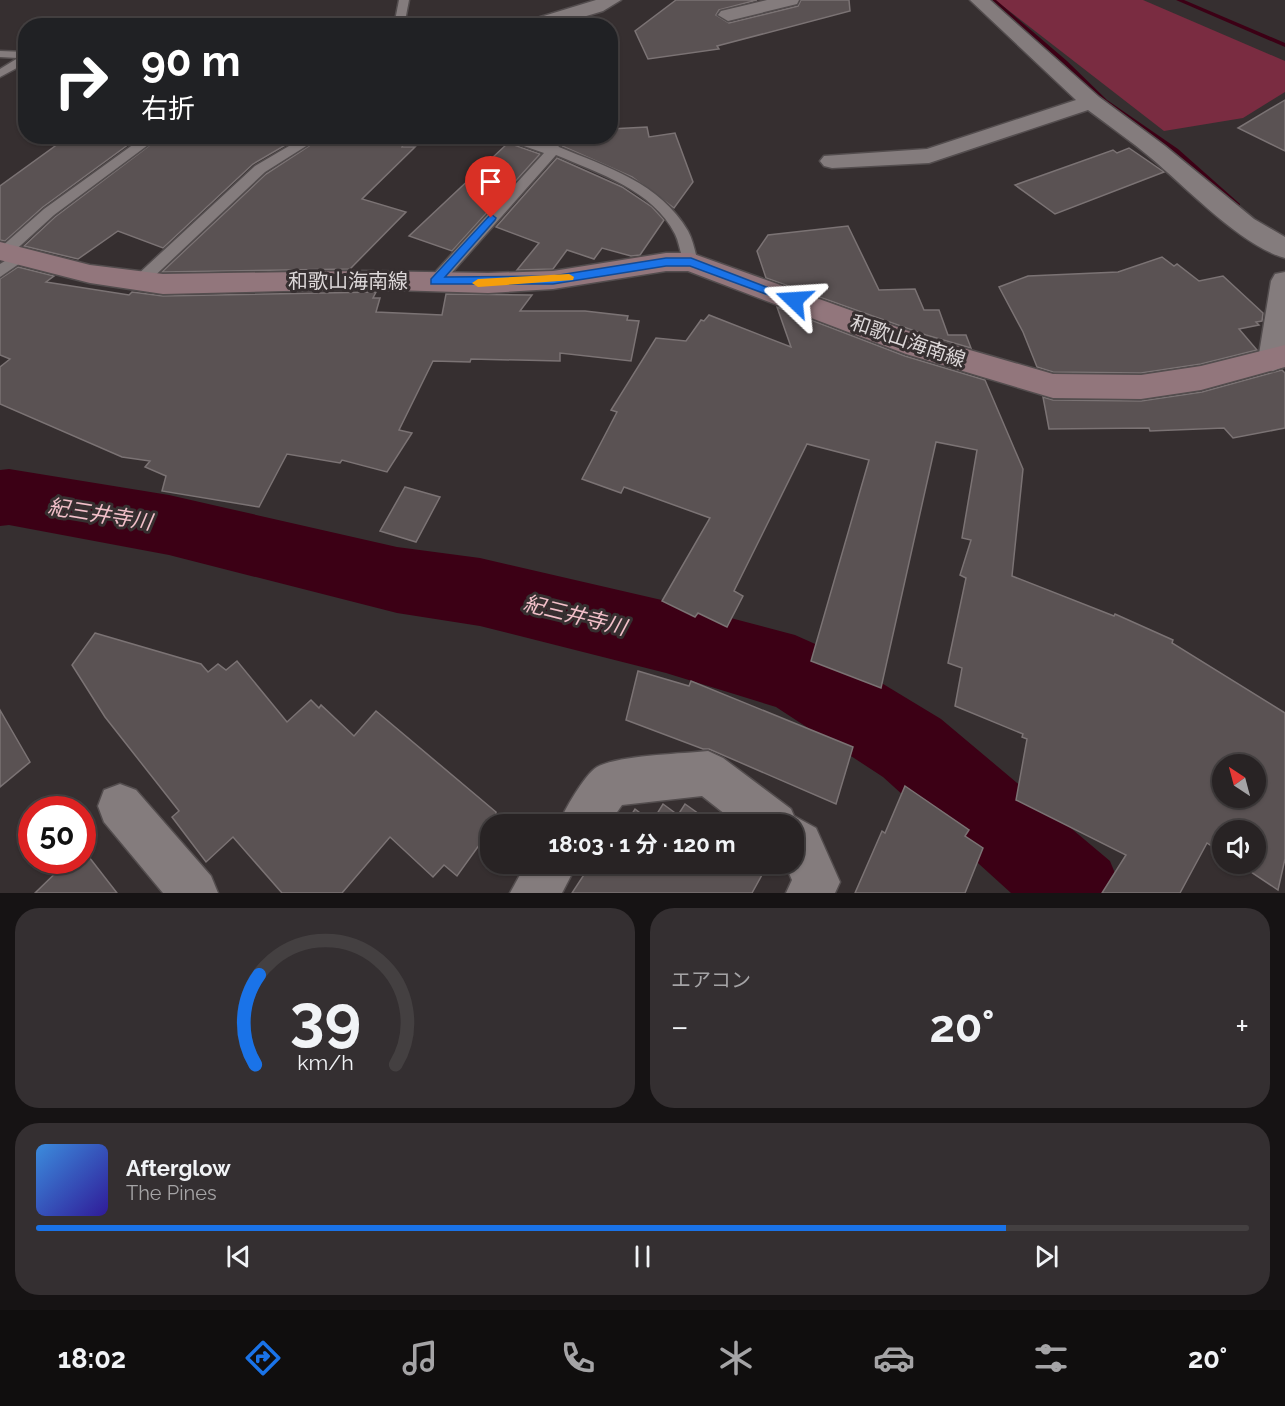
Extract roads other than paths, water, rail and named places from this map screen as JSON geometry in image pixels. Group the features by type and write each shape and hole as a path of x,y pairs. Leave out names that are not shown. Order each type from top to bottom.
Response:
{"main road":[{"name":"和歌山海南線","path":"6,258 90,274 163,284 363,280 435,282 553,280 666,262 691,262 917,346 1053,386 1141,387 1201,378 1279,358"}],"street":[{"path":"560,18 596,8 612,0"},
{"path":"728,15 790,0"},
{"path":"979,0 1091,102 1157,151 1245,225 1285,249"},
{"path":"832,161 929,156 1091,102"},
{"path":"1279,358 1285,281"},
{"path":"589,814 610,784 708,773 761,814"},
{"path":"120,806 194,893"},
{"path":"804,854 816,882 810,893"},
{"path":"534,893 547,874"}],"lane":[{"path":"401,18 404,0"},
{"path":"0,54 18,55"},
{"path":"0,74 18,62"},
{"path":"6,258 49,212 143,144"},
{"path":"140,281 260,169 302,144"},
{"path":"527,144 554,150 628,181 659,204 682,233 691,262"},
{"path":"550,144 554,150"},
{"path":"435,282 554,150"}],"waterway":[{"path":"992,0 1065,62 1105,101 1175,151 1237,206"},
{"path":"1179,0 1285,45"},
{"name":"紀三井寺川","path":"0,498 9,497 169,525 397,580 480,592 666,637 795,674 912,748 1078,893"}]}
